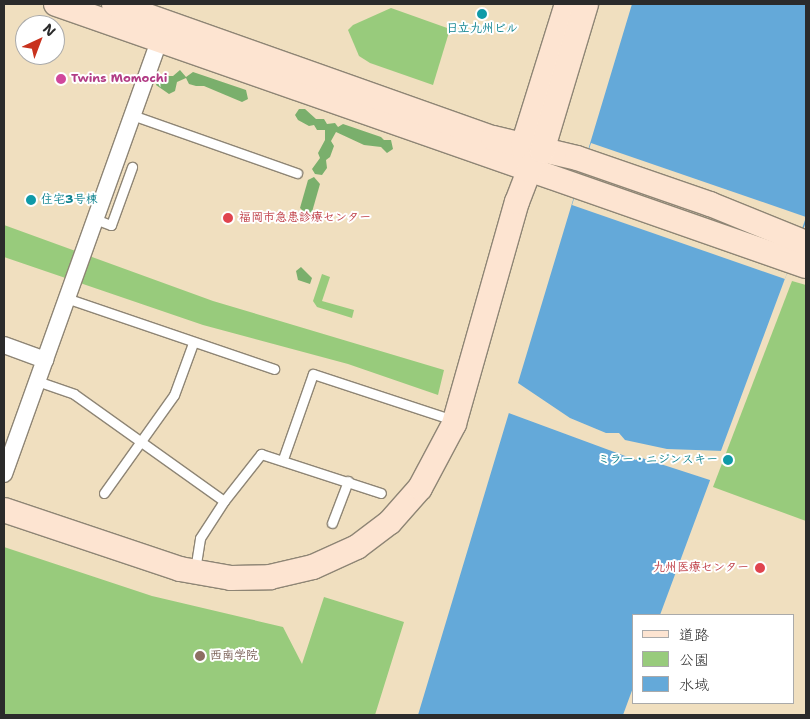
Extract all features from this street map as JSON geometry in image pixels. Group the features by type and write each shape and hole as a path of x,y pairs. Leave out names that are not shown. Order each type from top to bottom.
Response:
{"street":[{"path":"56,4 165,22 529,170 806,266"},
{"path":"114,4 493,138 577,158 710,204 806,243"},
{"path":"4,510 194,572 231,578 270,577 313,567 357,547 390,522 420,488 442,451 455,421 529,170 567,4"},
{"path":"533,148 586,4"},
{"path":"4,474 165,22"},
{"path":"4,345 45,360"}],"lane":[{"path":"132,115 297,174"},
{"path":"95,219 111,225 132,167"},
{"path":"66,298 193,343 274,369"},
{"path":"104,493 174,395 193,343"},
{"path":"283,459 313,374 455,421"},
{"path":"37,381 74,394 141,439 224,500"},
{"path":"194,572 200,538 224,500 256,457 268,454 381,493"},
{"path":"332,523 348,481"}],"green space":[{"path":"391,8 450,29 433,85 370,63 359,56 348,30 353,25"},
{"path":"180,70 186,77 193,72 246,90 248,99 242,102 204,86 189,84 186,78 177,82 175,91 169,94 156,85 159,76 173,76"},
{"path":"299,109 305,109 316,119 324,119 327,124 335,123 338,127 343,124 381,137 384,140 391,140 393,149 387,153 381,147 364,145 336,132 331,141 334,146 330,157 326,160 327,168 322,175 315,174 312,169 320,158 318,153 325,140 325,130 317,130 314,125 309,126 298,120 295,115"},
{"path":"314,177 320,184 312,212 307,215 300,208 308,180"},
{"path":"4,225 213,301 444,370 438,395 348,364 203,325 4,257"},
{"path":"301,267 312,278 310,284 298,280 296,271"},
{"path":"322,274 330,277 322,301 354,310 352,318 317,307 313,301"},
{"path":"792,281 806,285 806,521 713,487"},
{"name":"西南学院","path":"4,547 152,596 283,627 302,664 324,597 404,622 375,715 4,715"}],"water":[{"path":"632,4 806,4 806,222 660,614 632,614 632,690 623,715 418,715"}],"pier":[{"path":"591,143 806,217 785,279 572,205"},
{"path":"515,381 570,418 606,433 619,433 625,440 667,449 724,451 713,481 639,457 636,460 506,412"}],"place":[{"name":"日立九州ビル","path":"482,14"},
{"name":"Twins Momochi","path":"61,79"},
{"name":"住宅3号棟","path":"31,200"},
{"name":"福岡市急患診療センター","path":"228,218"},
{"name":"ミラー・ニジンスキー","path":"728,460"},
{"name":"九州医療センター","path":"760,568"},
{"name":"西南学院","path":"200,656"}]}
